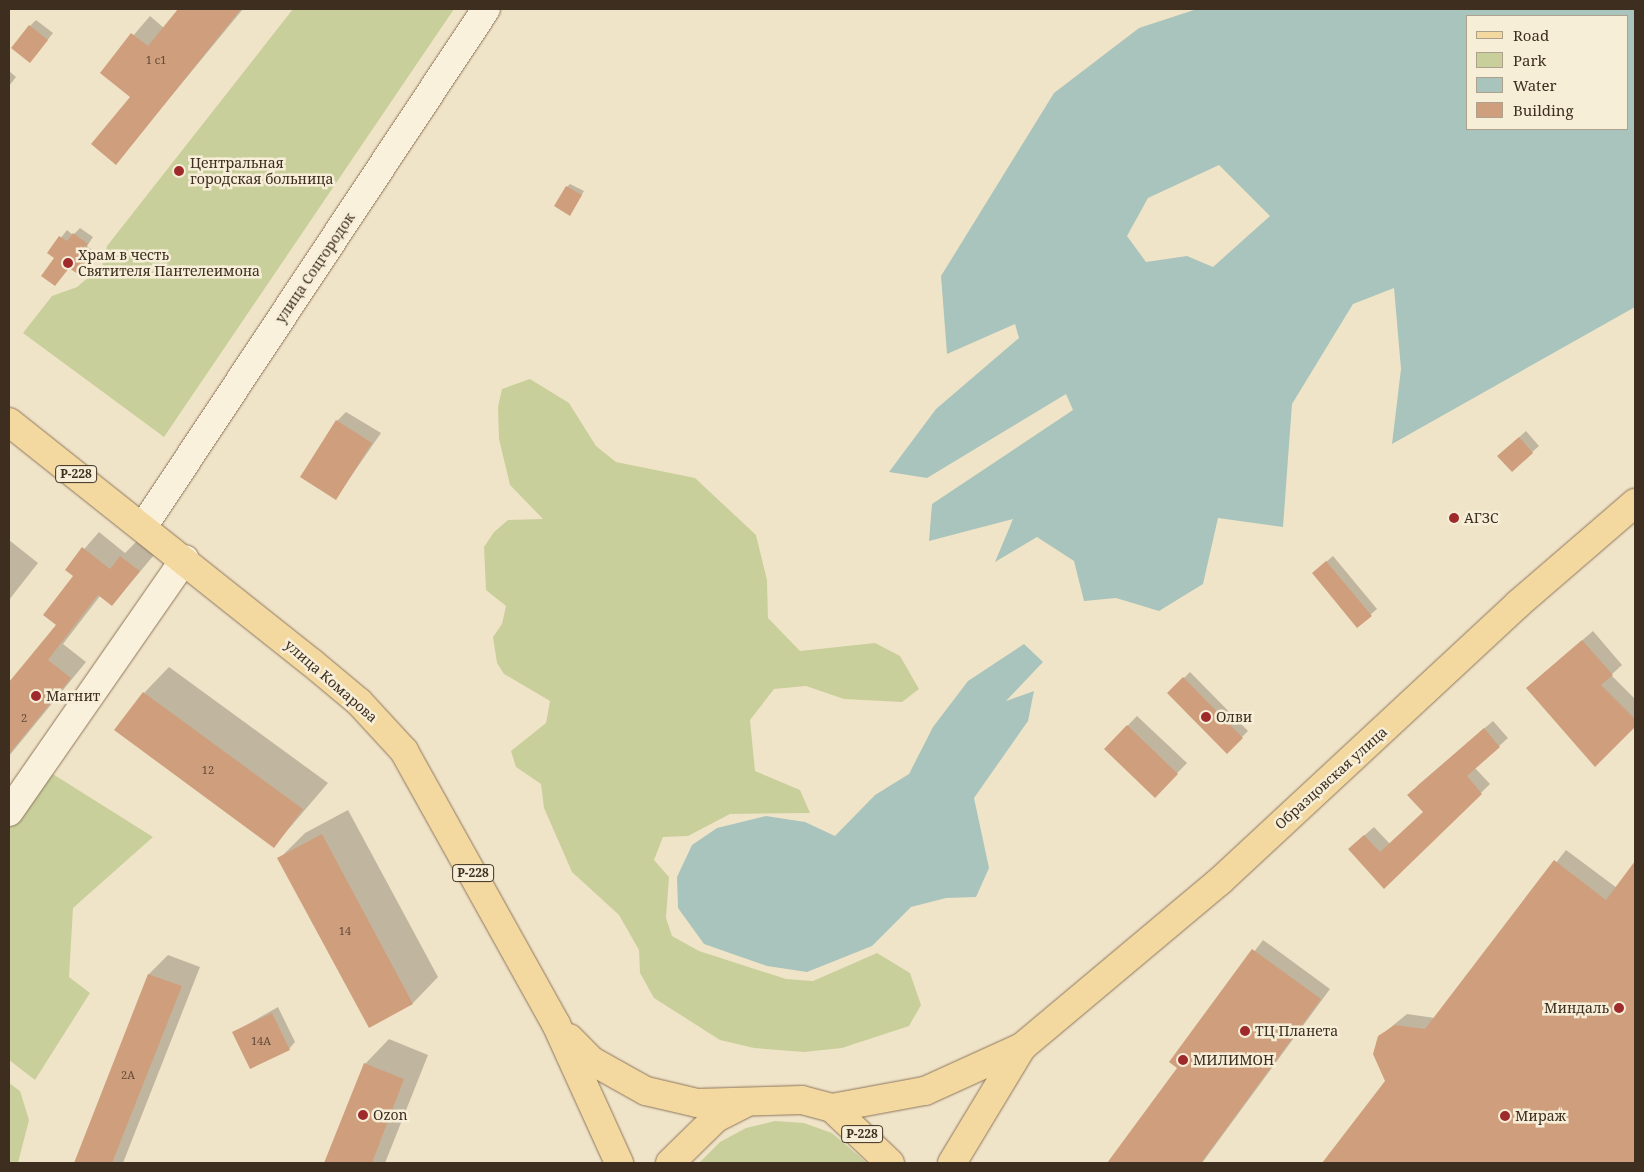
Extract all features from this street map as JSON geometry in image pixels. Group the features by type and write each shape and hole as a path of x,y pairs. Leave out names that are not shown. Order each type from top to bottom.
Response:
{"main road":[{"name":"улица Комарова","path":"9,422 143,526 359,702 404,751 556,1024"},
{"name":"Образцовская улица","path":"1022,1047 1220,881 1503,617 1635,503"},
{"name":"Р-228","path":"556,1024 592,1061 646,1091 697,1103 802,1100 832,1108 890,1163"},
{"name":"Р-228","path":"556,1024 619,1163"},
{"path":"832,1108 925,1091 1022,1047"},
{"path":"952,1163 1022,1047"},
{"name":"Р-228","path":"670,1163 716,1118 747,1102"}],"street":[{"name":"улица Соцгородок","path":"143,526 486,9"},
{"path":"9,812 185,560"}],"green space":[{"path":"293,9 454,9 164,437 23,333 52,296 77,287 102,266 107,246"},
{"path":"530,379 569,403 596,446 616,462 695,478 756,535 767,580 768,618 800,651 875,643 900,656 919,689 902,702 844,699 806,686 774,689 750,720 755,771 800,790 810,813 730,814 688,836 663,837 654,860 669,877 666,918 672,936 699,951 786,979 813,981 877,953 910,973 921,1005 909,1026 842,1048 804,1052 754,1048 720,1040 654,998 640,973 639,950 619,915 572,872 544,808 541,784 516,767 511,751 546,723 550,701 504,674 497,663 493,637 502,624 506,606 486,590 484,547 494,532 508,520 543,519 510,485 499,439 498,407 502,389"},
{"path":"48,771 153,837 73,908 69,977 90,993 35,1080 9,1060 9,820"},
{"path":"9,1083 20,1091 29,1120 18,1163 9,1163"},
{"path":"775,1121 804,1123 832,1133 867,1163 699,1163 720,1142 746,1128"}],"water":[{"path":"1197,9 1635,9 1635,307 1392,444 1401,369 1394,288 1353,304 1292,404 1283,527 1218,518 1203,584 1159,611 1116,598 1084,601 1074,561 1037,537 995,562 1013,519 929,541 932,504 1073,410 1066,394 927,478 889,472 936,409 1019,338 1015,324 947,354 941,276 1054,93 1139,28","holes":["1219,165 1270,216 1213,267 1187,256 1146,262 1127,236 1148,198"]},
{"path":"1024,644 1043,662 1006,701 1034,691 1028,721 974,798 989,868 976,897 946,898 911,907 872,946 807,972 767,966 704,944 678,908 677,877 692,845 717,828 766,816 805,822 835,836 875,795 909,774 933,727 968,681"}],"building":[{"path":"178,9 241,9 116,165 91,144 130,97 100,73 131,33 148,46"},
{"path":"29,25 48,40 30,63 11,48"},
{"path":"566,186 582,195 570,216 554,206"},
{"name":"Храм в честь Святителя Пантелеимона","path":"73,233 88,244 81,253 89,258 78,274 69,268 55,286 41,276 54,258 47,253 59,236 67,241"},
{"path":"336,420 372,443 336,500 300,477"},
{"path":"1519,437 1533,453 1512,472 1497,456"},
{"path":"82,547 110,569 120,556 140,571 112,606 98,595 48,660 71,678 9,754 9,682 56,625 43,615 73,576 65,570"},
{"path":"1326,561 1372,616 1357,628 1312,573"},
{"path":"1582,640 1613,675 1601,685 1635,719 1635,727 1595,767 1526,688"},
{"path":"1183,677 1243,738 1227,754 1167,693"},
{"path":"143,692 303,809 274,848 114,730"},
{"path":"1127,725 1178,774 1155,798 1104,749"},
{"path":"1484,728 1500,747 1467,776 1482,794 1384,889 1348,849 1364,835 1380,852 1423,812 1407,795"},
{"path":"322,834 413,1004 369,1028 277,858"},
{"path":"1554,860 1606,900 1635,861 1635,1163 1322,1163 1385,1081 1373,1054 1378,1036 1395,1025 1425,1029"},
{"name":"ТЦ Планета","path":"1252,949 1321,999 1201,1163 1107,1163 1177,1068 1169,1062"},
{"path":"148,974 182,986 112,1163 74,1163"},
{"path":"272,1013 290,1050 250,1069 232,1032"},
{"path":"364,1063 404,1079 372,1163 324,1163"}],"place":[{"name":"Центральная городская больница","path":"179,171"},
{"name":"Храм в честь Святителя Пантелеимона","path":"68,263"},
{"name":"АГЗС","path":"1454,518"},
{"name":"Магнит","path":"36,696"},
{"name":"Олви","path":"1206,717"},
{"name":"Миндаль","path":"1619,1008"},
{"name":"ТЦ Планета","path":"1245,1031"},
{"name":"МИЛИМОН","path":"1183,1060"},
{"name":"Ozon","path":"363,1115"},
{"name":"Мираж","path":"1505,1116"}]}
